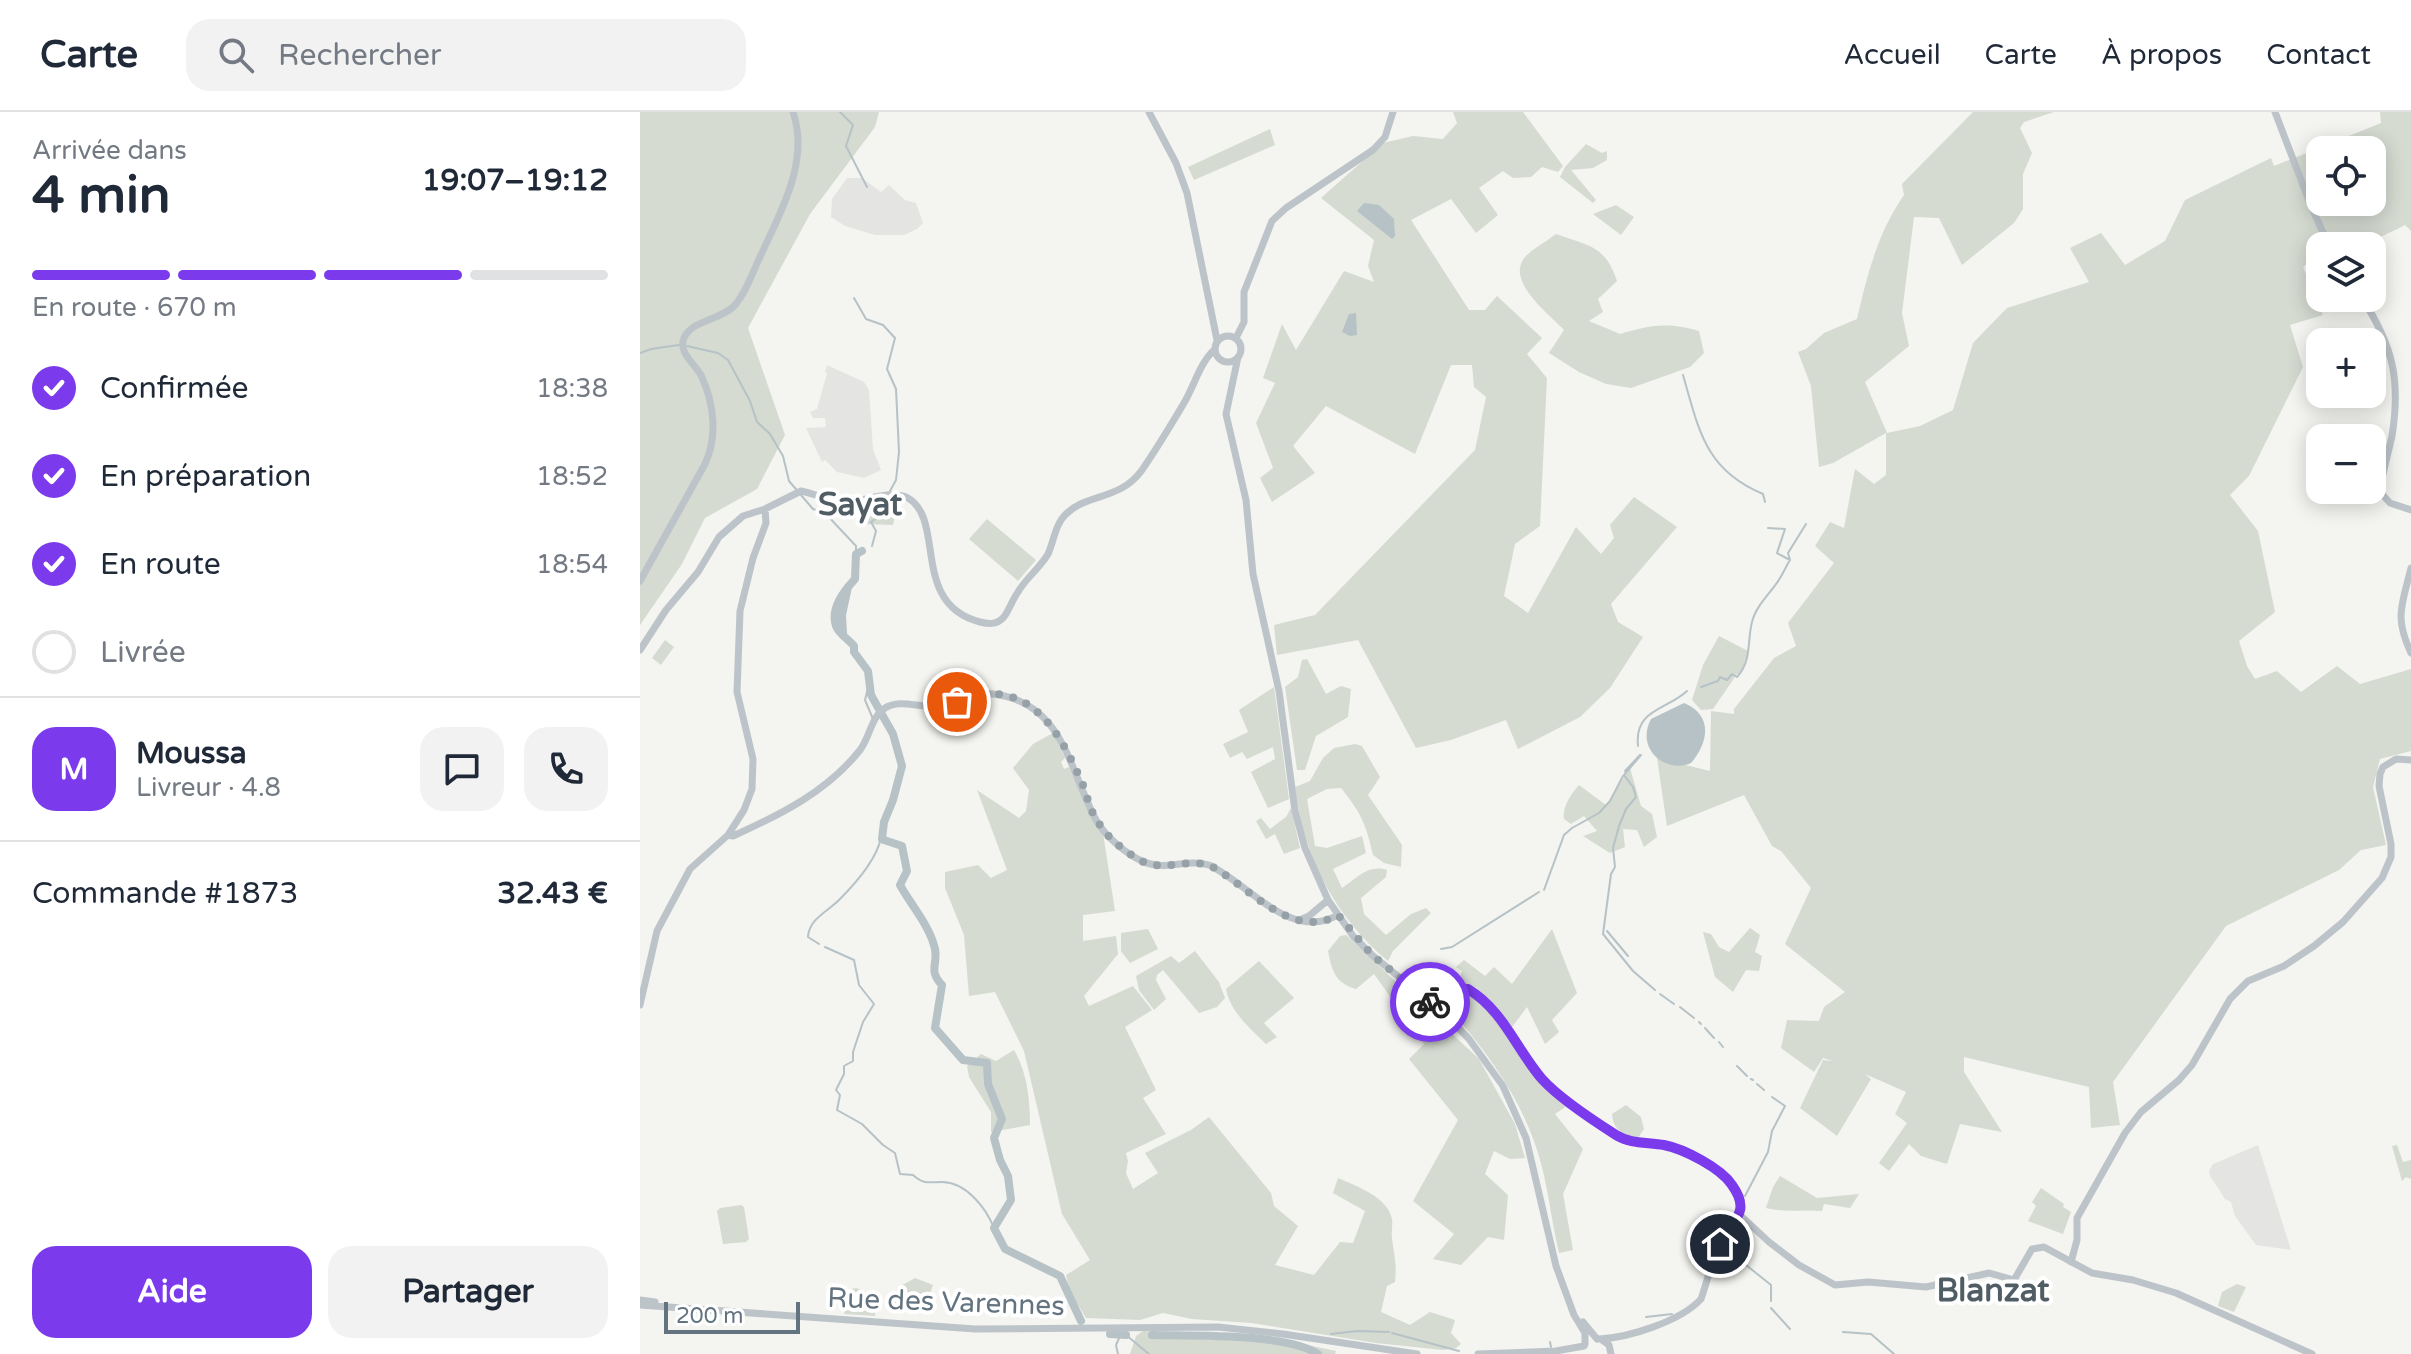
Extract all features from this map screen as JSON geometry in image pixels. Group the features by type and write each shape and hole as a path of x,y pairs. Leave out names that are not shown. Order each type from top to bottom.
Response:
{"street":[{"path":"640,581 705,464 712,444 708,397 700,374 683,349 684,340 692,328 729,310 746,287 792,181 797,133 793,112"},
{"path":"1149,112 1176,163 1187,193 1213,320 1220,338 1219,356"},
{"path":"1236,338 1244,322 1244,292 1272,221 1286,208 1373,150 1385,137 1393,112"},
{"path":"2275,112 2323,232"},
{"path":"2371,312 2395,371 2393,429 2380,489 2384,498 2411,511"},
{"path":"1220,338 1236,338"},
{"path":"1236,338 1241,347 1227,407 1228,429 1240,462 1253,574 1279,691 1298,825 1305,848 1338,915 1372,955 1436,1007 1469,1039 1486,1061 1516,1113 1526,1138 1548,1237 1566,1294 1585,1333 1583,1348"},
{"path":"640,650 662,615 698,572 718,538 743,516 765,509 798,491 845,502 906,497 915,504 928,534 934,578 943,595 966,617 985,623 997,622 1047,556 1063,517 1075,508 1118,492 1135,478 1208,361 1219,356 1234,361 1238,357"},
{"path":"1219,356 1229,365 1233,378"},
{"path":"640,1005 657,931 690,869 728,835 744,810 752,789 752,754 737,699 739,626 742,598 766,523 765,509"},
{"path":"2411,568 2400,618 2401,632 2411,653"},
{"path":"728,835 733,836 768,820 832,780 862,748 880,712 894,704 932,707 989,694 1029,704 1055,732 1100,826 1142,862 1160,866 1198,862 1209,865 1282,914 1296,920 1321,922 1338,915"},
{"path":"2071,1262 2077,1240 2077,1218 2125,1133 2141,1112 2192,1065 2230,999 2248,981 2284,966 2314,946 2343,922 2382,878 2391,857 2391,844 2379,786 2380,774 2389,762 2411,760"},
{"path":"1296,920 1309,916 1328,900"},
{"path":"1421,995 1451,984 1468,989 1503,1020 1538,1074 1551,1088 1618,1136 1670,1146 1717,1169 1739,1196 1740,1215 1720,1244 1701,1299 1679,1316 1630,1334 1598,1339 1583,1348 1478,1354"},
{"path":"1436,1007 1448,992 1468,989"},
{"path":"1740,1215 1769,1242 1829,1284 1840,1286 1868,1282 1926,1287 1995,1273 2014,1280 2028,1253 2036,1247 2044,1247 2092,1273 2133,1280 2189,1298 2312,1354"},
{"path":"1566,1294 1576,1313 1598,1339 1606,1342 1611,1353"},
{"name":"Rue des Varennes","path":"640,1303 975,1329 1205,1326 1258,1330 1417,1354"},
{"path":"1611,1353 1616,1343 1630,1334"},
{"path":"1556,1351 1569,1354"}],"shaded area":[{"path":"640,112 879,112 875,127 810,214 748,328 785,435 757,489 705,518 682,564 640,625"},
{"path":"1453,112 1523,112 1563,166 1558,172 1542,167 1531,177 1513,178 1503,171 1479,188 1498,215 1476,233 1451,199 1411,220 1469,310 1485,310 1497,296 1542,338 1527,354 1547,378 1540,526 1515,544 1504,596 1528,613 1576,527 1601,554 1614,538 1610,525 1634,497 1677,527 1611,604 1618,622 1643,637 1610,688 1580,717 1518,749 1506,720 1451,740 1416,748 1358,640 1277,655 1274,625 1315,615 1475,450 1486,397 1474,387 1472,365 1451,365 1415,454 1326,406 1293,446 1315,473 1272,502 1260,478 1273,468 1256,423 1275,383 1263,378 1282,324 1296,350 1344,271 1374,282 1368,266 1374,240 1321,198 1383,143 1413,136 1443,139 1457,123"},
{"path":"1973,112 2054,112 2024,122 2020,128 2032,153 2023,174 2023,209 2014,223 1962,265 1939,218 1914,217 1902,313 1909,346 1865,382 1887,433 1920,426 1953,410 1973,343 2007,308 2089,282 2070,248 2101,233 2125,265 2165,241 2185,200 2271,158 2274,166 2306,153 2306,216 2386,216 2386,136 2349,136 2381,123 2380,112 2411,112 2411,231 2405,225 2386,234 2386,232 2306,232 2306,264 2303,267 2306,274 2306,312 2322,312 2323,315 2290,325 2303,367 2249,476 2230,495 2258,531 2275,612 2239,641 2255,679 2277,671 2301,692 2337,666 2360,684 2411,669 2411,751 2380,759 2373,787 2386,845 2361,850 2339,870 2226,926 2113,1082 2120,1125 2091,1128 2089,1087 1964,1057 1964,1072 2002,1132 1960,1124 1947,1164 1921,1156 1909,1144 1889,1171 1879,1163 1907,1123 1895,1114 1906,1092 1865,1074 1871,1079 1837,1136 1800,1108 1823,1060 1833,1061 1823,1058 1814,1072 1781,1048 1787,1020 1819,1021 1824,1007 1845,992 1785,944 1811,888 1781,851 1772,846 1744,795 1667,826 1657,758 1710,771 1711,711 1734,714 1734,709 1774,658 1796,646 1788,623 1834,563 1815,546 1830,522 1844,528 1855,469 1874,484 1886,475 1886,433 1833,463 1819,467 1811,386 1798,352 1824,333 1857,319 1880,239 1904,195 1902,184"},
{"path":"1270,129 1275,145 1194,180 1188,167"},
{"path":"1586,144 1602,153 1607,151 1607,160 1593,168 1571,170 1596,200 1593,203 1560,177"},
{"path":"847,178 862,178 881,192 889,185 905,200 916,203 923,223 904,235 875,235 845,226 831,217 832,199"},
{"path":"1364,203 1379,205 1394,219 1395,236 1392,239 1357,211"},
{"path":"1616,205 1634,217 1621,235 1593,214"},
{"path":"1556,234 1601,253 1617,281 1598,299 1603,312 1589,321 1620,334 1659,326 1699,331 1704,353 1690,367 1631,388 1606,384 1549,353 1564,330 1524,286 1520,266 1528,254"},
{"path":"1356,313 1357,335 1350,336 1342,332 1349,314"},
{"path":"827,365 864,382 869,390 873,449 881,470 864,478 837,472 825,460 822,462 806,428 826,427 825,418 813,418 810,412 817,409"},
{"path":"894,500 897,505 893,525 865,524 882,501"},
{"path":"987,519 1036,560 1018,581 969,539"},
{"path":"1719,636 1748,651 1741,674 1737,674 1713,709 1701,710 1692,700 1703,665"},
{"path":"665,640 674,647 661,665 652,658"},
{"path":"1307,659 1326,694 1341,686 1351,689 1348,717 1316,736 1305,770 1297,770 1285,687 1298,677 1302,660"},
{"path":"1274,687 1289,799 1268,808 1251,772 1275,759 1273,747 1247,759 1242,752 1230,758 1223,744 1248,732 1239,710"},
{"path":"1684,703 1700,714 1704,722 1704,738 1691,763 1672,765 1663,762 1650,749 1647,730 1651,719"},
{"path":"1053,733 1065,758 1061,762 1064,769 1069,767 1103,833 1115,911 1083,915 1083,941 1116,936 1118,954 1084,996 1089,1006 1133,986 1152,1010 1125,1027 1156,1090 1143,1098 1166,1134 1126,1153 1126,1173 1133,1189 1158,1173 1145,1153 1191,1130 1209,1117 1271,1193 1274,1206 1298,1226 1275,1265 1314,1275 1340,1242 1353,1243 1365,1211 1333,1193 1338,1178 1362,1189 1384,1204 1392,1219 1395,1282 1387,1286 1381,1312 1410,1325 1430,1312 1455,1320 1451,1333 1461,1344 1456,1348 1443,1350 1376,1343 1163,1313 1140,1320 1086,1318 1070,1292 1066,1275 1090,1260 1062,1214 1024,1051 995,992 969,996 964,935 945,888 945,872 978,865 991,878 1007,870 977,790 1019,818 1026,811 1029,790 1013,768 1033,744"},
{"path":"1355,744 1362,746 1380,777 1368,795 1402,845 1401,867 1384,863 1373,855 1362,819 1341,788 1327,789 1307,799 1315,846 1327,848 1362,836 1366,853 1333,869 1342,888 1368,870 1387,870 1386,877 1361,898 1364,914 1386,935 1411,914 1426,908 1431,913 1393,951 1388,961 1352,925 1325,883 1305,836 1295,787 1310,781 1323,758 1334,748"},
{"path":"1630,768 1641,806 1652,814 1657,837 1644,847 1637,830 1623,829 1625,847 1610,853 1583,836 1597,831 1584,816 1571,824 1564,819 1564,810 1579,785 1606,805"},
{"path":"1291,808 1300,848 1284,854 1275,834 1266,839 1256,821 1261,818 1270,829 1286,817"},
{"path":"1750,928 1760,935 1755,952 1762,956 1759,971 1746,970 1733,992 1715,977 1703,932 1711,934 1719,947 1729,952"},
{"path":"1148,929 1158,949 1130,963 1121,951 1121,933"},
{"path":"1552,929 1577,993 1552,1020 1559,1032 1545,1044 1527,1007 1512,1027 1477,988 1459,980 1462,971 1456,967 1464,960 1485,976 1494,967 1512,984"},
{"path":"1346,935 1479,1059 1515,1124 1525,1158 1510,1159 1494,1151 1485,1174 1508,1195 1504,1240 1488,1237 1461,1265 1433,1259 1454,1234 1413,1201 1458,1120 1409,1059 1424,1044 1374,974 1356,989 1343,983 1336,975 1328,951 1340,936"},
{"path":"1195,951 1219,982 1225,998 1217,1007 1199,1013 1163,970 1156,980 1166,999 1154,1010 1139,990 1136,976 1171,956 1179,963"},
{"path":"1259,961 1294,998 1264,1023 1277,1037 1266,1044 1236,1012 1226,989"},
{"path":"1471,995 1500,1021 1547,1090 1568,1105 1555,1114 1583,1149 1563,1194 1573,1250 1559,1253 1542,1167 1516,1102 1479,1044 1449,1008 1448,1002"},
{"path":"1014,1050 1027,1086 1030,1125 991,1132 991,1112 969,1077 967,1066 981,1054 996,1061"},
{"path":"1626,1105 1641,1117 1644,1129 1638,1138 1624,1134 1615,1124 1612,1114"},
{"path":"2258,1145 2291,1250 2256,1245 2235,1216 2231,1202 2225,1199 2210,1176 2213,1164"},
{"path":"2397,1145 2403,1162 2411,1160 2411,1179 2406,1177 2402,1181 2392,1146"},
{"path":"1780,1176 1817,1198 1859,1194 1850,1208 1824,1204 1822,1211 1766,1208"},
{"path":"2041,1188 2071,1212 2063,1234 2028,1221 2036,1206 2032,1202"},
{"path":"741,1205 744,1207 749,1239 723,1244 717,1211"},
{"path":"915,1278 933,1285 924,1312 892,1303 897,1288"},
{"path":"2237,1284 2246,1287 2234,1312 2218,1306 2222,1292"},
{"path":"852,1289 878,1296 875,1316 844,1314"},
{"path":"1143,1331 1255,1336 1260,1337 1263,1343 1274,1338 1336,1351 1335,1354 1130,1354 1136,1336"}],"waterway":[{"path":"840,112 853,125 846,146 867,187"},
{"path":"854,298 866,319 883,325 895,338 887,369 896,389 899,452 896,480 890,491"},
{"path":"640,353 679,345"},
{"path":"687,346 718,353 728,360 750,401 757,422 770,434 783,456 789,481 813,509 825,513 856,546 856,554"},
{"path":"1683,375 1700,430 1716,460 1728,473 1763,494 1765,502"},
{"path":"872,546 876,531 871,522 883,513 889,498"},
{"path":"1701,687 1718,681 1720,677 1727,680 1732,674 1737,677 1742,671 1754,616 1781,576 1790,560 1788,553 1806,524"},
{"path":"1768,528 1785,529 1777,553 1788,559"},
{"path":"862,551 856,554 855,579 839,600 835,619 837,629 854,646 854,652 868,671 871,695 893,734 902,766 884,822 882,839"},
{"path":"843,633 842,615 848,587"},
{"path":"868,688 865,700 873,719"},
{"path":"1638,746 1638,734 1646,717 1687,691"},
{"path":"1625,771 1640,755"},
{"path":"1641,755 1624,775 1636,797 1626,809 1613,848 1615,867 1611,874 1603,934 1633,971 1655,990"},
{"path":"1544,890 1564,835 1599,813 1610,801 1623,776"},
{"path":"819,944 808,937 812,925 870,864 881,838"},
{"path":"884,840 902,846 907,871 900,885 933,940 936,955 934,971 942,985 935,1028 963,1060 987,1063 988,1084 1002,1119 994,1138 1008,1176 1011,1200 994,1228 1005,1249 1060,1276 1081,1321"},
{"path":"1441,949 1452,947 1539,892"},
{"path":"1607,931 1628,956"},
{"path":"825,947 854,960 859,985 874,1004 863,1022 853,1061 844,1066 844,1074 836,1090 840,1095 837,1110 862,1124 895,1153 900,1174 913,1175 924,1182 951,1183 967,1191 986,1212 994,1228"},
{"path":"1660,994 1674,1004"},
{"path":"1680,1007 1694,1018"},
{"path":"1705,1028 1714,1038"},
{"path":"1719,1042 1723,1047"},
{"path":"1737,1066 1747,1076"},
{"path":"1757,1084 1764,1090"},
{"path":"1745,1196 1768,1152 1772,1131 1785,1106 1772,1097"},
{"path":"1749,1230 1740,1256 1746,1265 1771,1285 1771,1301"},
{"path":"1771,1308 1790,1329"},
{"path":"1646,1317 1672,1314"},
{"path":"1331,1334 1389,1332"},
{"path":"1843,1332 1871,1334 1894,1354"},
{"path":"1392,1333 1459,1351"},
{"path":"1110,1334 1126,1335"},
{"path":"1126,1335 1149,1354"},
{"path":"1152,1335 1262,1339 1303,1347 1318,1354"},
{"path":"1118,1354 1116,1345 1120,1336"},
{"path":"1550,1342 1551,1347"}],"way so far":[{"path":"957,702 995,694 1029,704 1055,732 1100,826 1142,862 1160,866 1198,862 1209,865 1282,914 1303,922 1321,922 1338,915 1372,955 1430,1002"}],"district":[{"name":"Sayat","path":"860,504"},
{"name":"Blanzat","path":"1993,1290"}],"route":[{"path":"1430,1002 1436,1007 1448,992 1468,989 1503,1020 1538,1074 1551,1088 1618,1136 1670,1146 1723,1174 1739,1196 1741,1210 1720,1244"}]}
